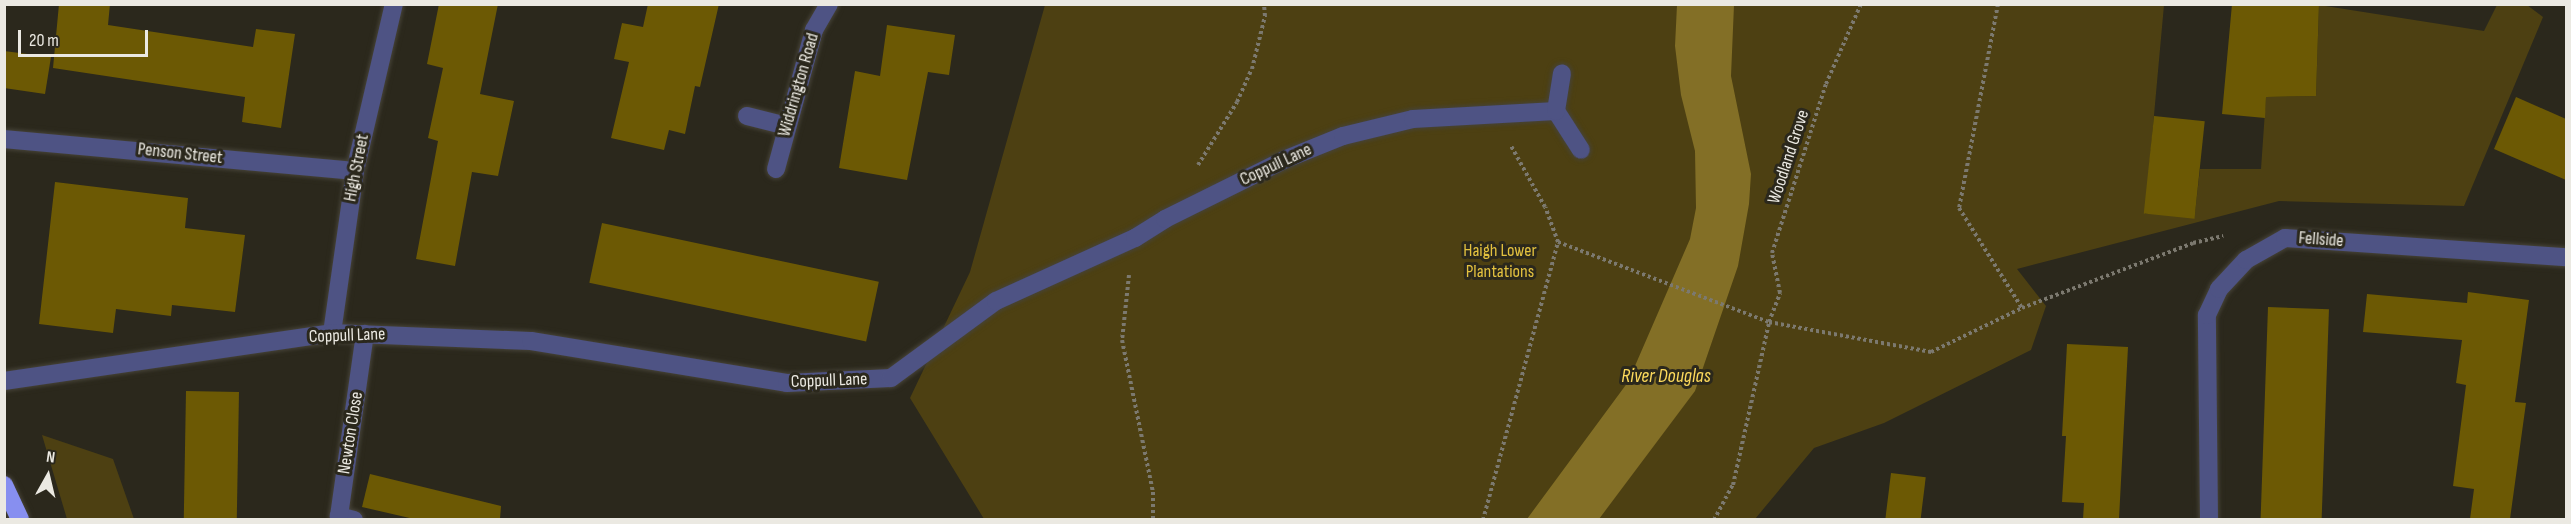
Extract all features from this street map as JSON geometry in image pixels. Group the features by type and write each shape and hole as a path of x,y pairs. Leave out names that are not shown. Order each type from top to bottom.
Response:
{"highway":[{"path":"4,485 20,519"}],"street":[{"name":"High Street","path":"332,333 355,171 394,4"},
{"name":"Widdrington Road","path":"776,169 814,30 829,4"},
{"path":"1562,73 1556,111 1581,150"},
{"name":"Coppull Lane","path":"4,381 332,333 531,341 787,383 891,378 996,301 1135,238 1165,219 1286,159 1343,136 1413,119 1556,111"},
{"path":"747,116 788,126"},
{"name":"Penson Street","path":"4,139 355,171"},
{"name":"Fellside","path":"2209,519 2207,315 2219,289 2246,260 2285,238 2566,257"},
{"name":"Newton Close","path":"354,519 339,516 365,334"}],"path":[{"path":"1195,170 1237,102 1252,69 1265,16 1264,4"},
{"name":"Woodland Grove","path":"1714,519 1733,485 1769,322 1780,293 1772,253 1826,84 1861,4"},
{"path":"1998,4 1959,208 2022,308"},
{"path":"1483,519 1558,243 1545,207 1494,115"},
{"path":"1135,238 1126,288 1122,340 1153,492 1152,519"},
{"path":"1558,243 1769,322 1931,352 2022,308 2193,243"}],"green space":[{"name":"Haigh Lower Plantations","path":"1045,5 2164,5 2145,214 2195,213 2200,169 2261,169 2266,97 2316,96 2319,5 2484,31 2497,5 2527,5 2543,17 2464,206 2279,201 2017,269 2046,306 2031,350 1884,423 1814,448 1755,519 984,519 910,398 970,272"},
{"path":"42,435 113,459 134,519 67,519"}],"water":[{"name":"River Douglas","path":"1677,5 1734,5 1731,76 1751,174 1749,204 1738,266 1695,391 1599,519 1527,519 1628,382 1690,239 1696,208 1695,151 1681,95 1675,46"}],"building":[{"path":"59,4 110,4 108,25 253,47 256,29 295,34 281,128 242,122 245,97 53,68"},
{"path":"439,4 498,4 480,94 514,101 498,176 472,172 455,266 416,259 438,141 428,138 443,68 427,64"},
{"path":"648,4 719,4 700,87 695,86 685,134 669,130 664,150 611,138 629,62 614,59 622,23 643,27"},
{"path":"2232,4 2319,4 2316,96 2266,97 2265,118 2222,114"},
{"path":"887,25 955,35 949,75 928,72 907,180 839,168 855,71 880,76"},
{"path":"4,51 51,57 45,94 4,88"},
{"path":"2516,97 2566,119 2566,180 2494,149"},
{"path":"2154,116 2205,121 2194,219 2144,213"},
{"path":"55,182 188,198 185,228 245,235 235,312 172,305 171,316 116,309 113,333 39,324"},
{"path":"602,223 879,282 866,342 589,283"},
{"path":"2468,292 2529,300 2515,402 2526,403 2510,519 2470,519 2474,489 2453,486 2466,385 2456,383 2462,340 2363,332 2367,294 2467,303"},
{"path":"2268,307 2329,309 2322,520 2261,519"},
{"path":"2067,344 2128,347 2119,519 2083,519 2084,503 2062,502 2066,436 2062,436"},
{"path":"186,391 239,392 237,520 184,519"},
{"path":"1891,473 1926,477 1920,520 1885,519"},
{"path":"370,474 501,506 500,519 414,519 362,507"}]}
